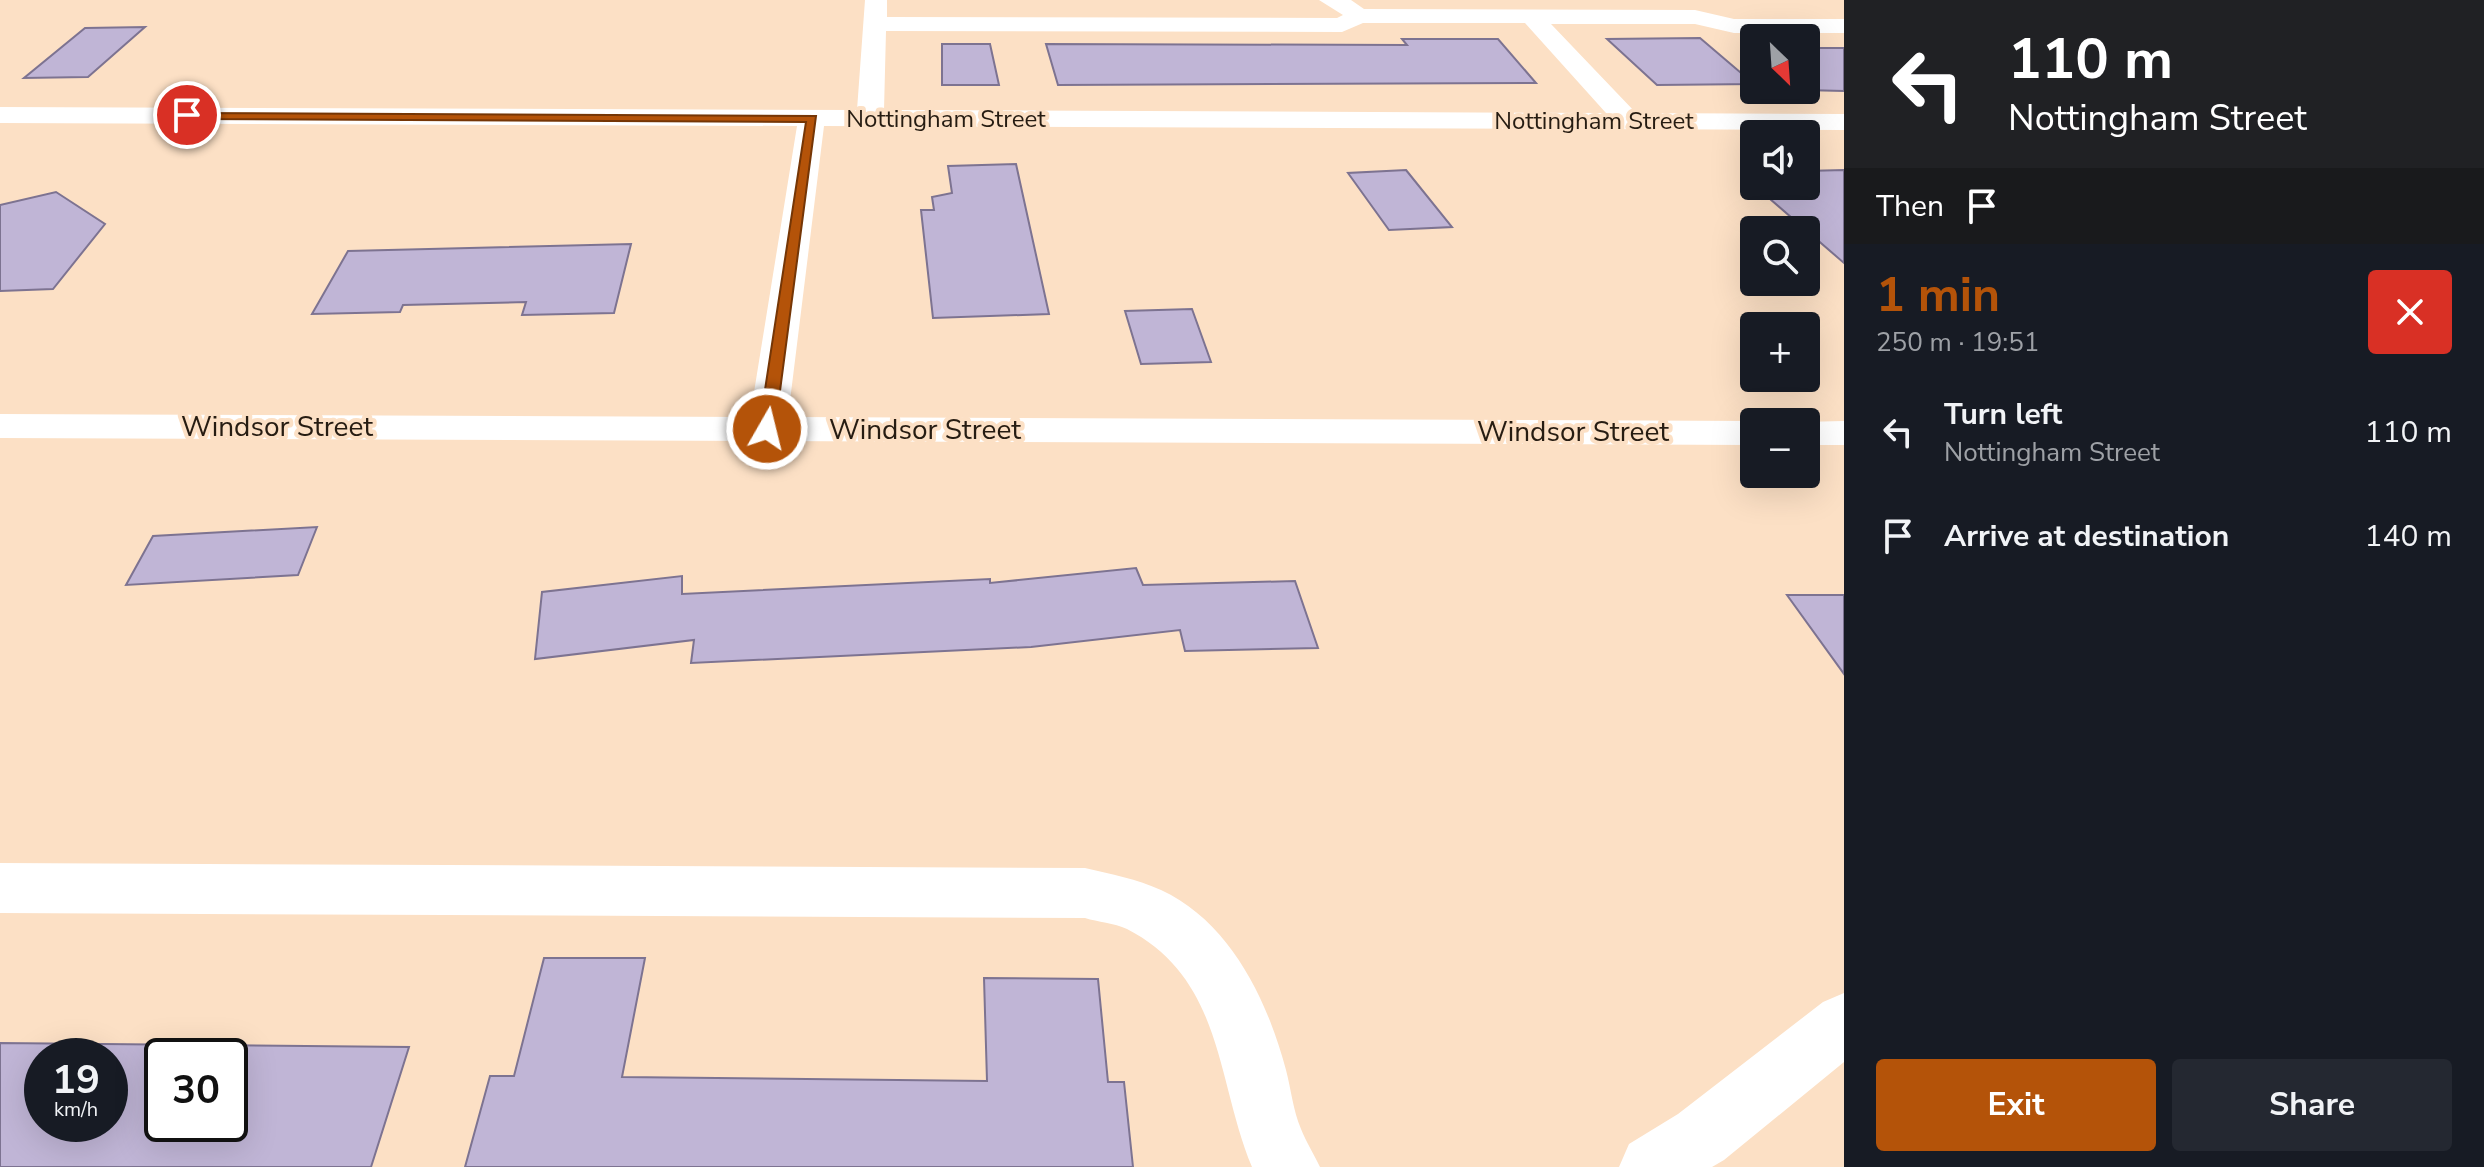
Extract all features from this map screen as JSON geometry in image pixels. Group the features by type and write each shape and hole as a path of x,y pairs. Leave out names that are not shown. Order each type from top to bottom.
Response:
{"street":[{"path":"1330,0 1346,6 1358,16"},
{"path":"1671,17 1689,6 1712,0"},
{"path":"870,119 875,12 1342,25 1358,16 1695,17 1734,26 1844,26"},
{"path":"1532,17 1628,121"},
{"name":"Nottingham Street","path":"0,115 1844,122"},
{"path":"767,429 812,118"},
{"name":"Windsor Street","path":"0,426 1740,433"},
{"path":"1820,433 1844,433"},
{"path":"0,888 1085,893 1142,908 1180,934 1223,983 1251,1049 1274,1148 1287,1167"},
{"path":"1652,1167 1701,1137 1844,1023"}],"building":[{"path":"145,27 88,77 24,78 85,28"},
{"path":"1700,38 1740,72 1740,84 1657,85 1607,39"},
{"path":"1402,39 1498,39 1536,83 1058,85 1046,44 1407,45"},
{"path":"942,44 990,44 999,85 942,85"},
{"path":"1820,48 1844,48 1844,91 1820,90"},
{"path":"1016,164 1049,314 933,318 921,210 934,210 932,197 952,193 948,166"},
{"path":"1406,170 1452,227 1389,230 1348,173"},
{"path":"1844,170 1844,263 1820,242 1820,216 1790,216 1771,200 1820,200 1820,171"},
{"path":"56,192 105,224 53,289 0,291 0,205"},
{"path":"631,244 614,313 522,315 526,302 403,305 400,312 312,314 348,251"},
{"path":"1192,309 1211,362 1141,364 1125,311"},
{"path":"317,527 298,575 126,585 153,536"},
{"path":"1136,568 1143,585 1295,581 1318,648 1185,651 1180,630 1031,647 691,663 694,640 535,659 542,592 682,576 682,594 990,579 990,583"},
{"path":"1787,595 1844,595 1844,674"},
{"path":"544,958 645,958 622,1077 987,1081 984,978 1098,979 1108,1082 1124,1082 1133,1167 465,1167 490,1076 514,1076"},
{"path":"0,1043 24,1043 24,1142 128,1142 128,1044 144,1044 144,1142 248,1142 248,1045 409,1047 371,1167 0,1167"}],"route":[{"path":"187,115 812,118 767,429"}]}
